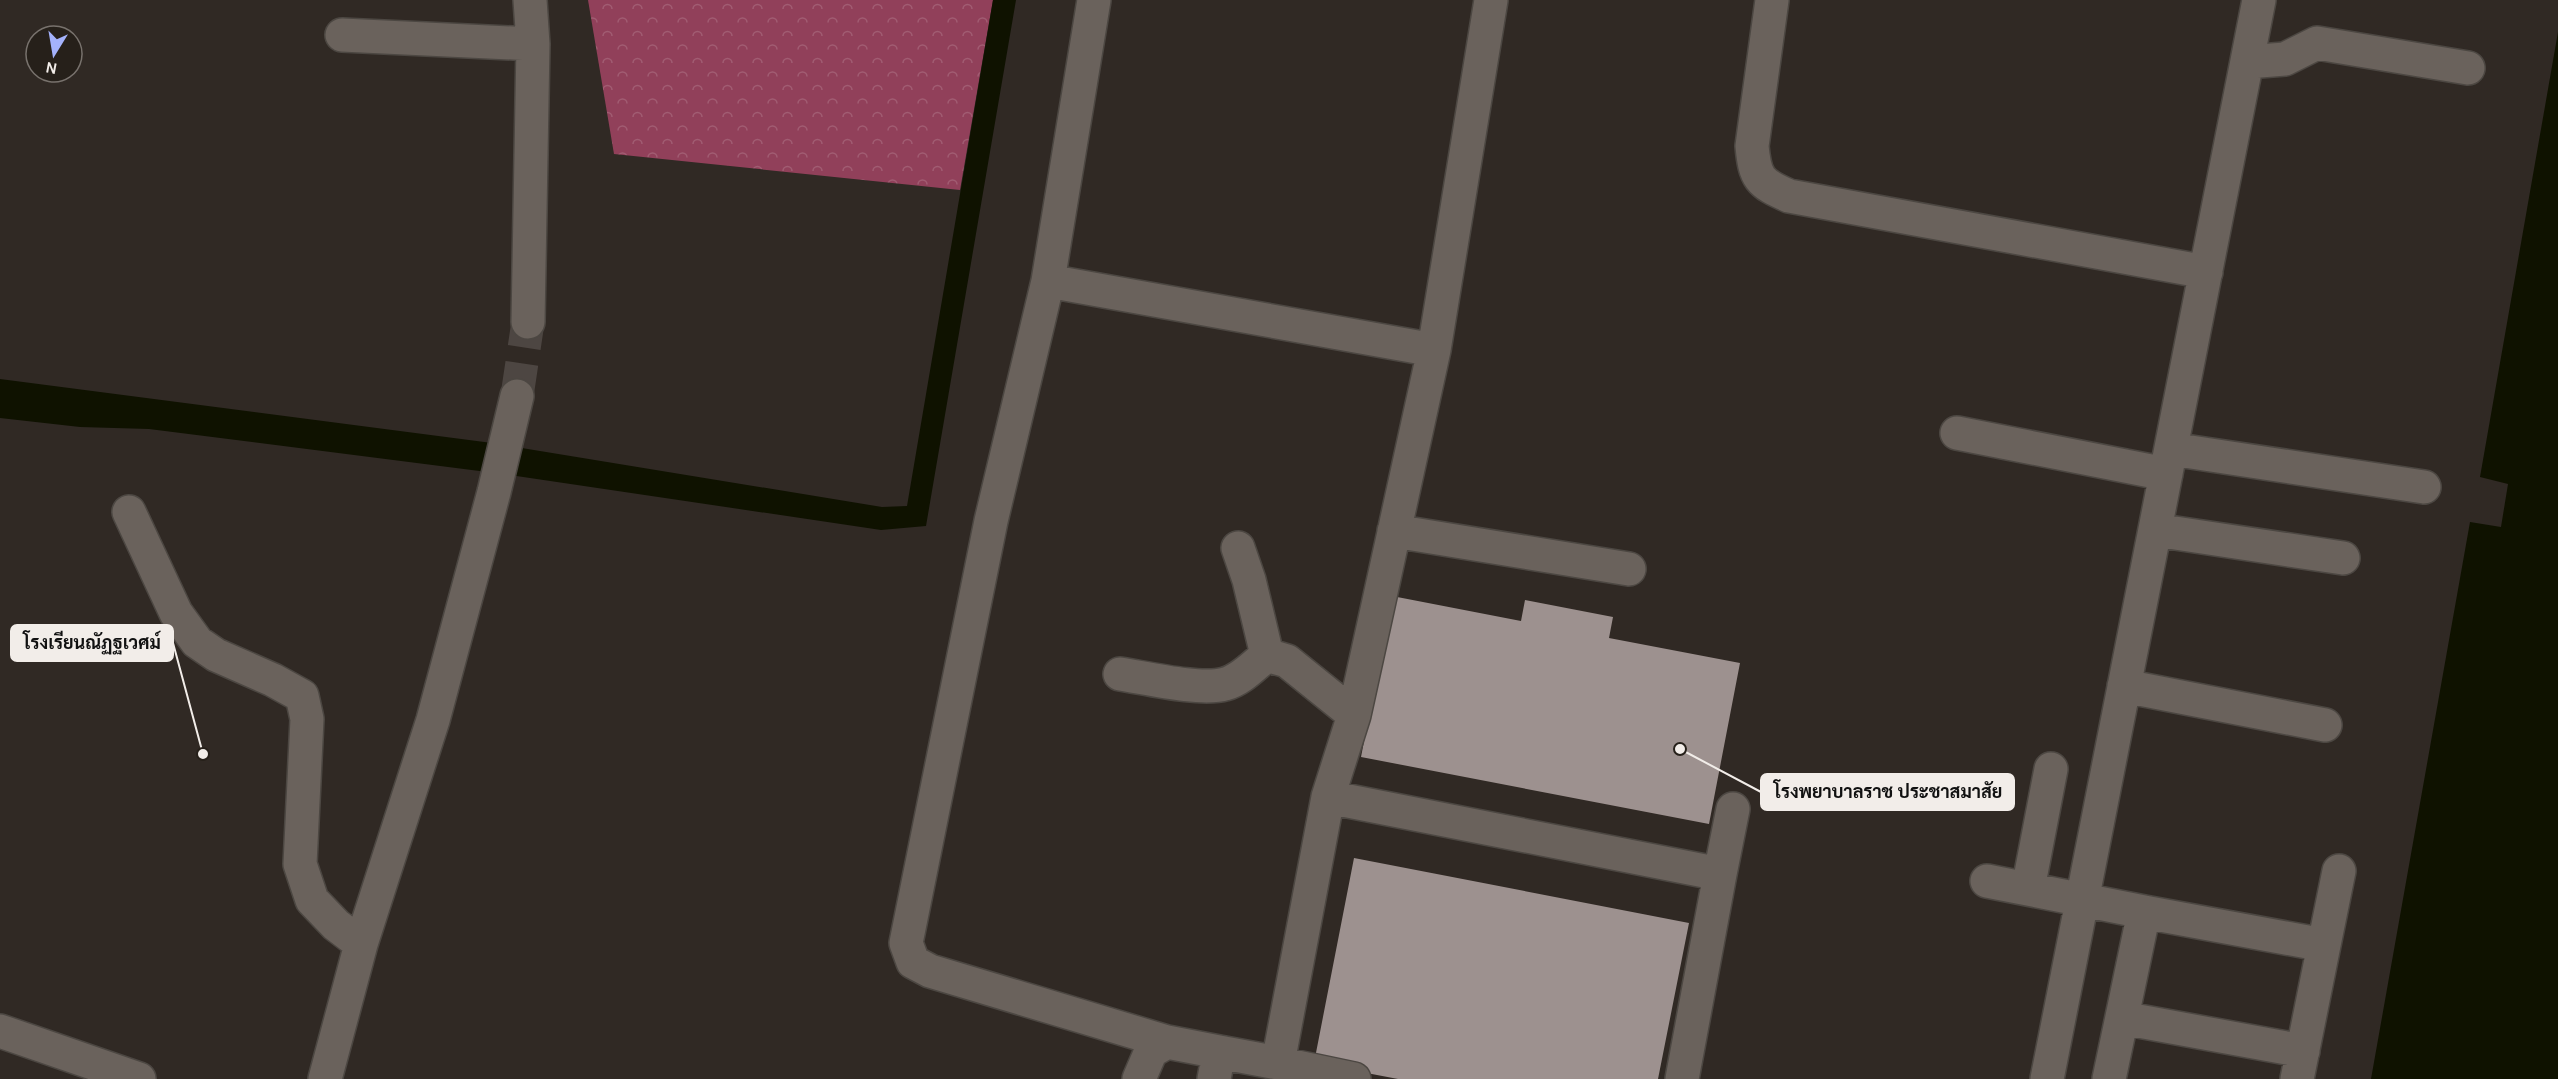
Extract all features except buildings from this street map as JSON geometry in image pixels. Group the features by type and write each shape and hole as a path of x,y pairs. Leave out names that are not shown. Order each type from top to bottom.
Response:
{"street":[{"path":"528,322 533,44 530,0"},
{"path":"1094,0 1047,281 991,521 906,944 913,962 930,971 1167,1042 1216,1065 1278,1064 1354,1079"},
{"path":"1278,1064 1328,797 1354,716 1434,350 1491,0"},
{"path":"1772,0 1752,146 1754,170 1768,187 1789,196 2206,272"},
{"path":"2047,1079 2259,0"},
{"path":"342,35 533,44"},
{"path":"2247,62 2285,59 2318,43 2468,68"},
{"path":"1047,281 1434,350"},
{"path":"325,1079 362,944 433,720 494,492 513,410"},
{"path":"1957,434 2168,461 2424,487"},
{"path":"129,512 176,613 197,642 216,655 273,680 302,696 307,718 300,864 312,900 336,925 362,944"},
{"path":"2155,530 2343,558"},
{"path":"1394,531 1629,569"},
{"path":"1238,548 1249,580 1267,655"},
{"path":"1267,655 1287,662 1354,716"},
{"path":"1120,674 1208,687 1217,686 1242,676 1267,655"},
{"path":"2124,686 2325,725"},
{"path":"2028,889 2051,769"},
{"path":"1328,797 1720,874"},
{"path":"1682,1079 1733,809"},
{"path":"2122,1018 2300,1065 2339,871"},
{"path":"1987,881 2324,945"},
{"path":"2109,1079 2144,912"},
{"path":"0,1031 138,1079"},
{"path":"1139,1079 1151,1051 1167,1042"}],"green space":[{"path":"588,0 993,0 960,190 614,154"}],"shaded area":[{"path":"993,0 1016,0 926,526 881,530 503,474 149,429 80,427 0,418 0,379 492,443 882,507 907,506"},
{"path":"2558,32 2558,1079 2371,1079 2470,522 2501,527 2508,484 2480,477"}],"tunnel":[{"path":"517,396 528,322"}],"place":[{"name":"โรงพยาบาลราช ประชาสมาสัย","path":"1680,749"},
{"name":"โรงเรียนณัฏฐเวศม์","path":"203,754"}]}
